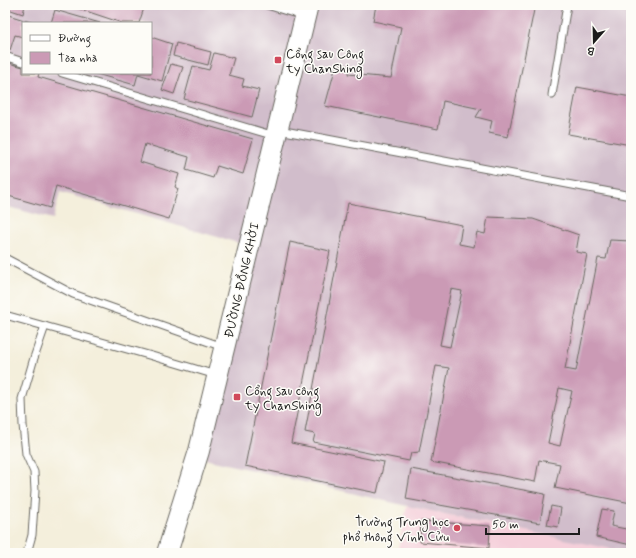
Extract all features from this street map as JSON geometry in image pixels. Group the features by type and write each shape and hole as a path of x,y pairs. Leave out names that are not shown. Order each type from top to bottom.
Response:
{"main road":[{"name":"ĐƯỜNG ĐỒNG KHỞI","path":"166,553 199,451 307,11"}],"lane":[{"path":"267,5 307,11"},
{"path":"552,95 567,5"},
{"path":"5,56 22,62"},
{"path":"66,74 276,133 631,196"},
{"path":"5,258 73,294 225,347"},
{"path":"5,315 218,376"},
{"path":"27,553 32,534 36,491 34,472 26,454 22,399 45,326"}],"shaded area":[{"path":"5,5 301,5 242,244 60,192 53,219 5,206"},
{"path":"315,5 631,5 631,553 407,506 205,459"},
{"name":"Trường Trung học phổ thông Vĩnh Cửu","path":"407,506 618,550 617,553 397,553"}],"building":[{"path":"5,5 25,5 23,14 5,8"},
{"path":"68,5 145,5 139,22 119,22"},
{"path":"376,5 535,5 508,137 489,133 492,121 476,117 481,109 443,101 438,129 325,106 337,62 350,67 348,74 391,78 401,27 373,21"},
{"path":"55,10 97,22 51,22"},
{"path":"5,14 31,22 22,22 22,37 15,35 10,50 5,49"},
{"path":"152,37 172,44 162,81 138,74 152,74"},
{"path":"176,43 211,52 208,65 173,56"},
{"path":"214,53 234,58 229,75 244,79 242,86 259,90 252,117 184,99 193,66 209,70"},
{"path":"5,62 22,67 22,74 39,74 38,77 253,139 243,174 217,166 213,178 186,170 189,157 145,144 140,162 179,174 175,187 178,189 169,219 56,186 50,208 5,195"},
{"path":"171,64 183,67 174,94 162,90"},
{"path":"96,74 138,74 135,85"},
{"path":"577,87 631,97 631,145 568,134"},
{"path":"348,203 462,225 459,244 474,247 477,232 485,234 488,217 533,219 579,235 576,252 587,254 565,369 576,371 598,258 606,259 610,240 631,241 631,503 555,488 560,464 539,460 535,482 431,462 449,368 436,366 419,452 411,453 409,461 313,442 315,434 305,432","holes":["451,289 462,291 450,347 440,345","559,388 572,391 560,446 548,443"]},
{"path":"290,242 330,251 291,443 384,462 377,493 245,466"},
{"path":"411,469 545,494 540,523 406,499"},
{"path":"551,506 561,508 558,527 547,525"},
{"path":"602,509 614,511 611,526 631,530 631,545 596,537"},
{"path":"421,521 490,526 489,548 420,542"}],"place":[{"name":"Cổng sau Công ty ChanShing","path":"278,60"},
{"name":"Cổng sau công ty ChanShing","path":"237,397"},
{"name":"Trường Trung học phổ thông Vĩnh Cửu","path":"457,528"}]}
